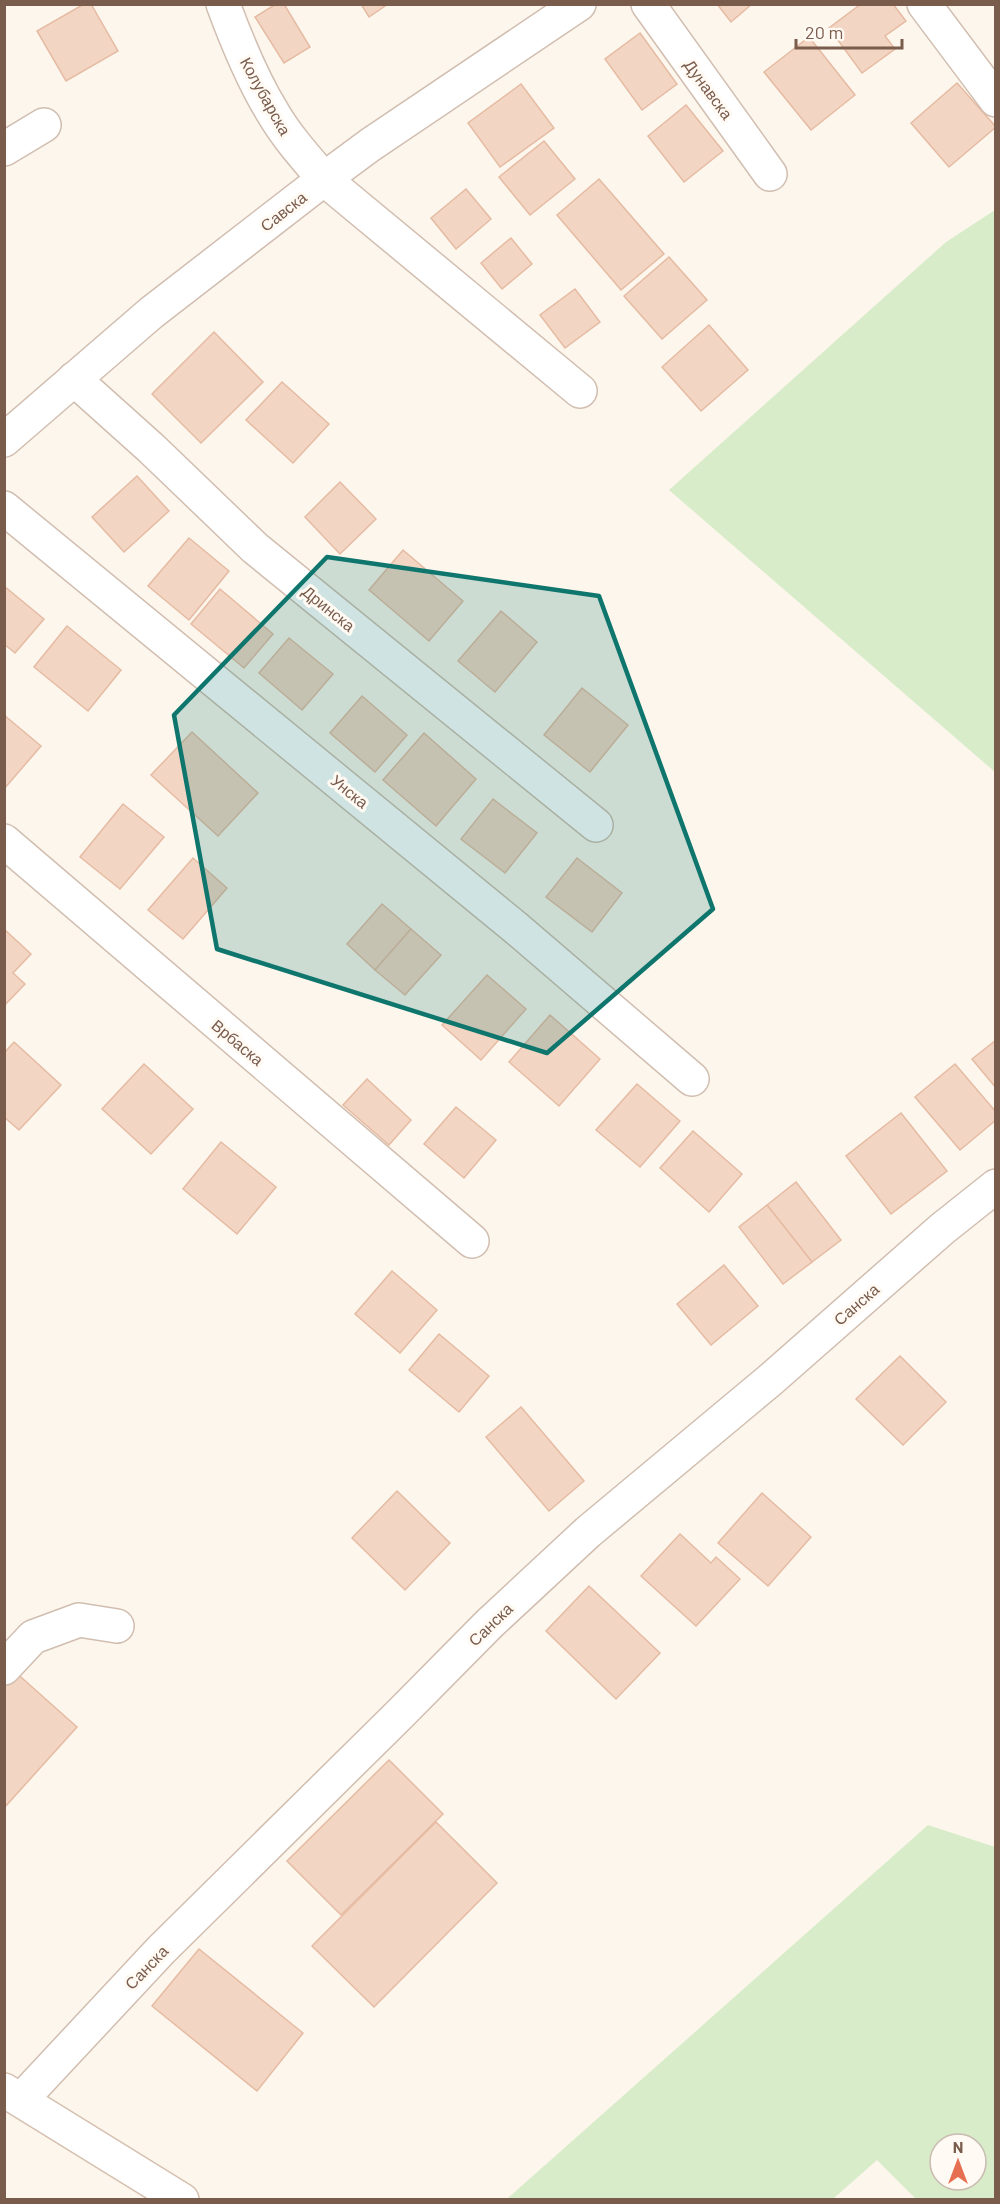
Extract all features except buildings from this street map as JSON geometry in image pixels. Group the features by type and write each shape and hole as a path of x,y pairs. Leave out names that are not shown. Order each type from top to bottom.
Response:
{"street":[{"name":"Колубарска","path":"223,4 254,80 274,115 295,146 324,179"},
{"name":"Савска","path":"4,440 151,312 324,179 370,145 579,4"},
{"name":"Дунавска","path":"648,4 770,174"},
{"path":"924,4 996,100"},
{"path":"4,149 44,125"},
{"path":"324,179 580,391"},
{"name":"Дринска","path":"74,379 152,449 255,548 596,825"},
{"name":"Унска","path":"4,508 507,921 692,1079"},
{"name":"Врбаска","path":"4,842 472,1241"},
{"name":"Санска","path":"13,2095 401,1713 489,1623 588,1532 769,1381 942,1229 996,1186"},
{"path":"4,1668 33,1637 79,1620 117,1626"},
{"path":"13,2095 182,2199"}],"highlighted area":[{"path":"327,557 599,596 713,909 547,1053 217,949 174,715"}],"green space":[{"path":"995,210 995,772 669,490 946,242"},
{"path":"928,1825 995,1847 995,2199 916,2199 877,2160 833,2199 507,2199"}]}
